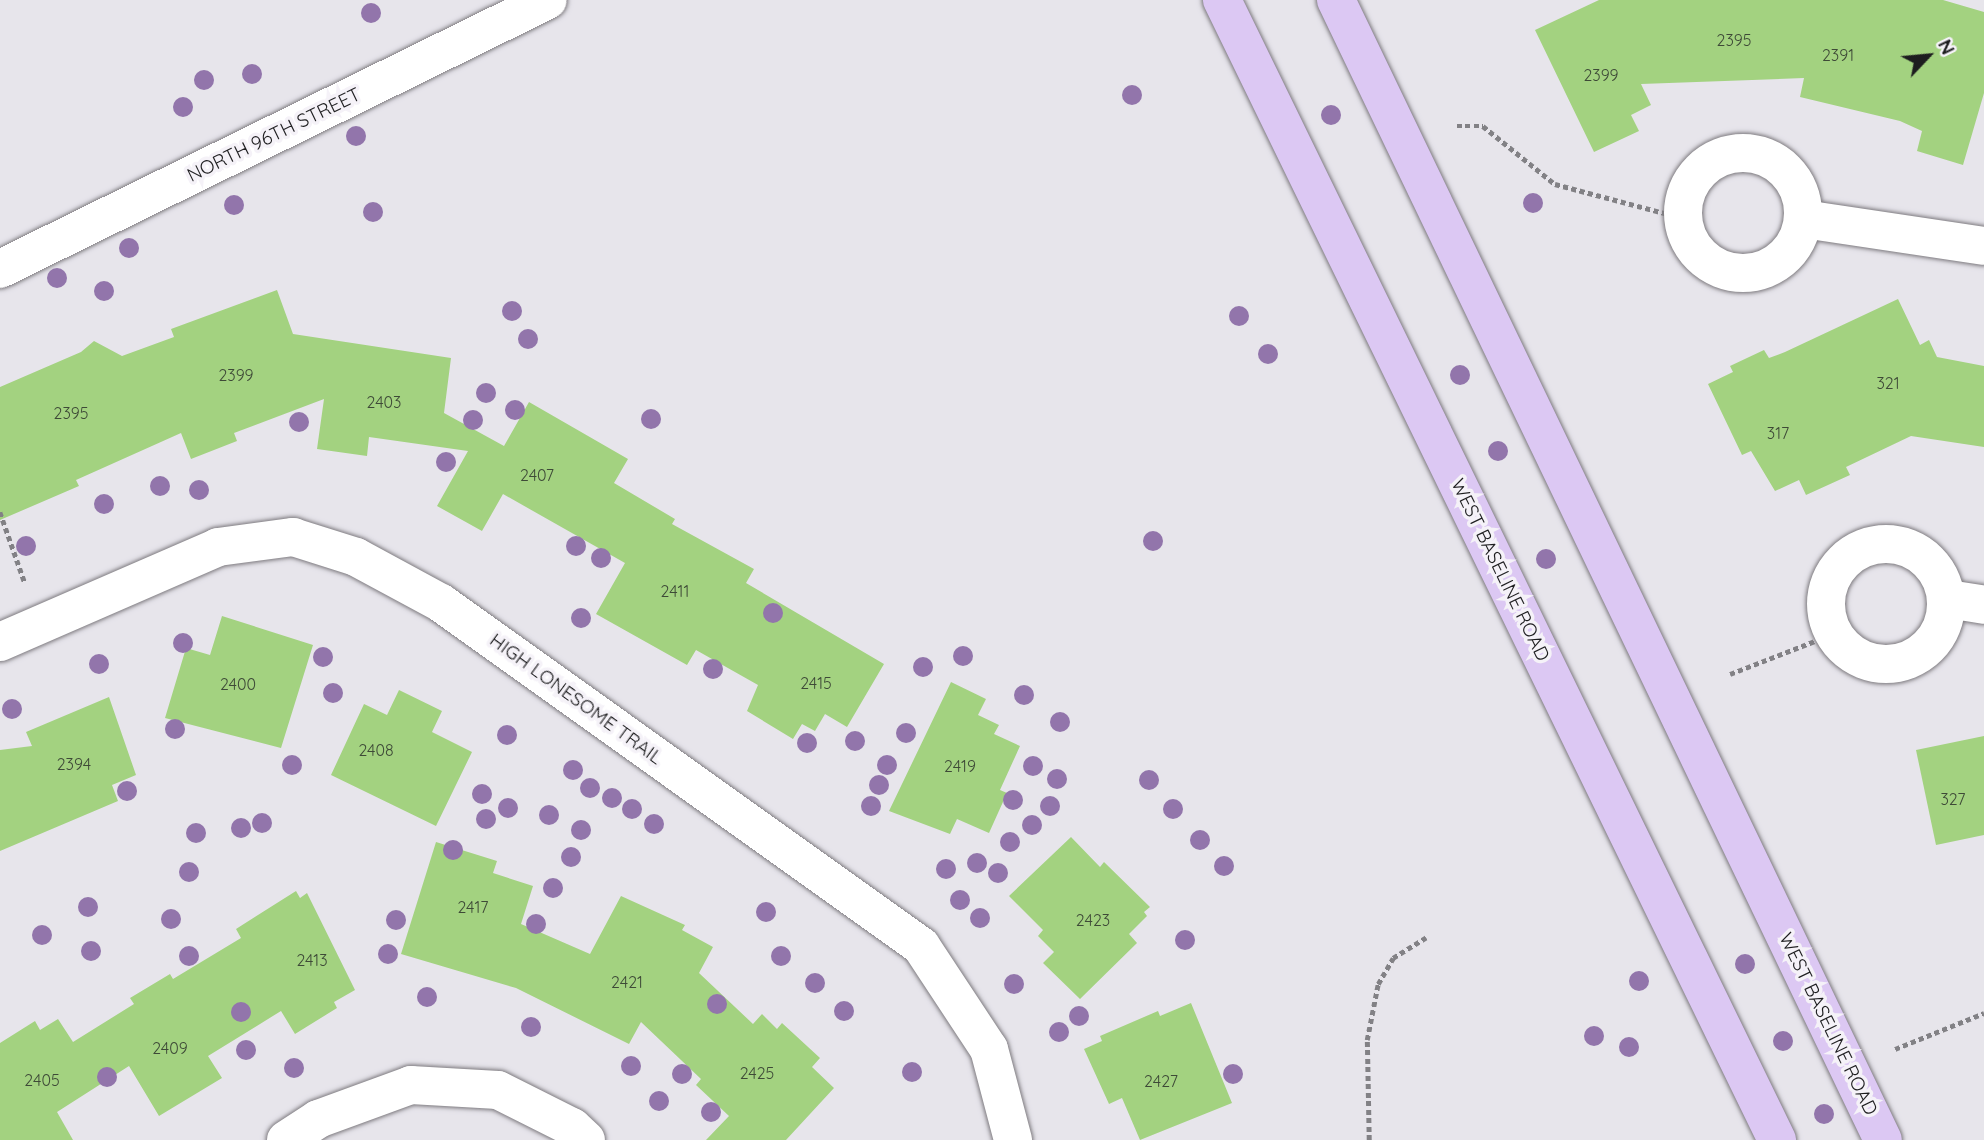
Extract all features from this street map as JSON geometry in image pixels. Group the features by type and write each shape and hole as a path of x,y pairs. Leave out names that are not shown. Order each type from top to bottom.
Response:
{"main road":[{"name":"WEST BASELINE ROAD","path":"1222,0 1777,1140"},
{"name":"WEST BASELINE ROAD","path":"1336,0 1883,1140"}],"street":[{"name":"NORTH 96TH STREET","path":"0,269 548,0"},
{"path":"1743,151 1768,157 1789,172 1801,194 1804,219 1796,243 1779,262 1756,272 1730,273 1707,262 1690,243 1682,218 1685,194 1698,171 1718,156 1743,151"},
{"path":"1804,219 1984,246"},
{"name":"HIGH LONESOME TRAIL","path":"0,642 218,547 293,537 356,557 441,603 921,946 989,1049 1013,1140"},
{"path":"1886,542 1911,548 1931,563 1966,602 1921,654 1899,663 1873,664 1850,653 1833,634 1825,610 1828,585 1840,563 1861,548 1886,542"},
{"path":"286,1140 318,1119 411,1085 498,1090 572,1128 586,1140"}],"path":[{"path":"1457,125 1483,126 1555,184 1682,218"},
{"path":"0,512 29,590"},
{"path":"1730,674 1833,634"},
{"path":"1369,1140 1367,1040 1378,984 1393,958 1426,937"},
{"path":"1895,1049 1984,1013"}],"building":[{"path":"1599,0 1943,0 1984,12 1984,93 1963,165 1917,151 1922,131 1900,121 1800,97 1804,78 1641,84 1651,105 1631,115 1639,131 1594,152 1535,30"},
{"path":"277,290 293,334 451,358 444,413 504,446 529,402 628,459 614,483 675,519 672,524 754,569 746,583 884,664 847,727 825,714 815,731 802,724 793,739 747,711 758,685 696,650 687,665 596,614 625,563 503,494 482,531 437,506 468,451 369,437 367,456 317,449 324,399 234,433 237,441 191,459 181,433 76,480 79,486 0,520 0,387 81,352 94,341 122,356 174,337 171,329"},
{"path":"1898,299 1920,345 1929,340 1937,357 1984,366 1984,447 1911,436 1846,467 1850,475 1806,495 1799,480 1775,491 1751,451 1742,455 1708,384 1733,372 1730,366 1764,350 1769,358 1785,352"},
{"path":"222,616 313,645 281,748 165,718 186,648 210,655"},
{"path":"951,682 986,699 978,715 999,725 994,734 1020,746 1000,790 1007,793 989,833 957,819 950,834 889,811"},
{"path":"399,690 442,711 432,732 472,752 436,826 331,775 364,704 387,715"},
{"path":"109,697 136,775 112,785 118,801 0,851 0,750 32,746 26,732"},
{"path":"1984,736 1984,835 1936,845 1916,750"},
{"path":"1071,837 1100,867 1104,862 1150,907 1144,912 1147,916 1129,934 1137,943 1080,999 1043,963 1054,952 1038,936 1043,930 1009,896"},
{"path":"436,842 497,861 493,873 533,886 521,924 590,954 621,896 685,925 682,930 713,947 699,973 753,1024 762,1014 777,1029 782,1023 820,1058 812,1067 834,1088 786,1140 706,1140 729,1116 696,1085 701,1079 641,1022 629,1044 516,988 401,954"},
{"path":"296,891 300,898 307,893 355,990 334,1002 337,1008 295,1034 281,1011 208,1056 222,1078 159,1116 129,1066 57,1112 73,1140 0,1140 0,1043 35,1021 40,1030 58,1019 73,1042 134,1004 130,998 170,974 173,979 241,938 236,929"},
{"path":"1191,1003 1232,1103 1140,1140 1122,1098 1109,1104 1084,1049 1102,1041 1100,1036 1158,1011 1160,1016"}]}
